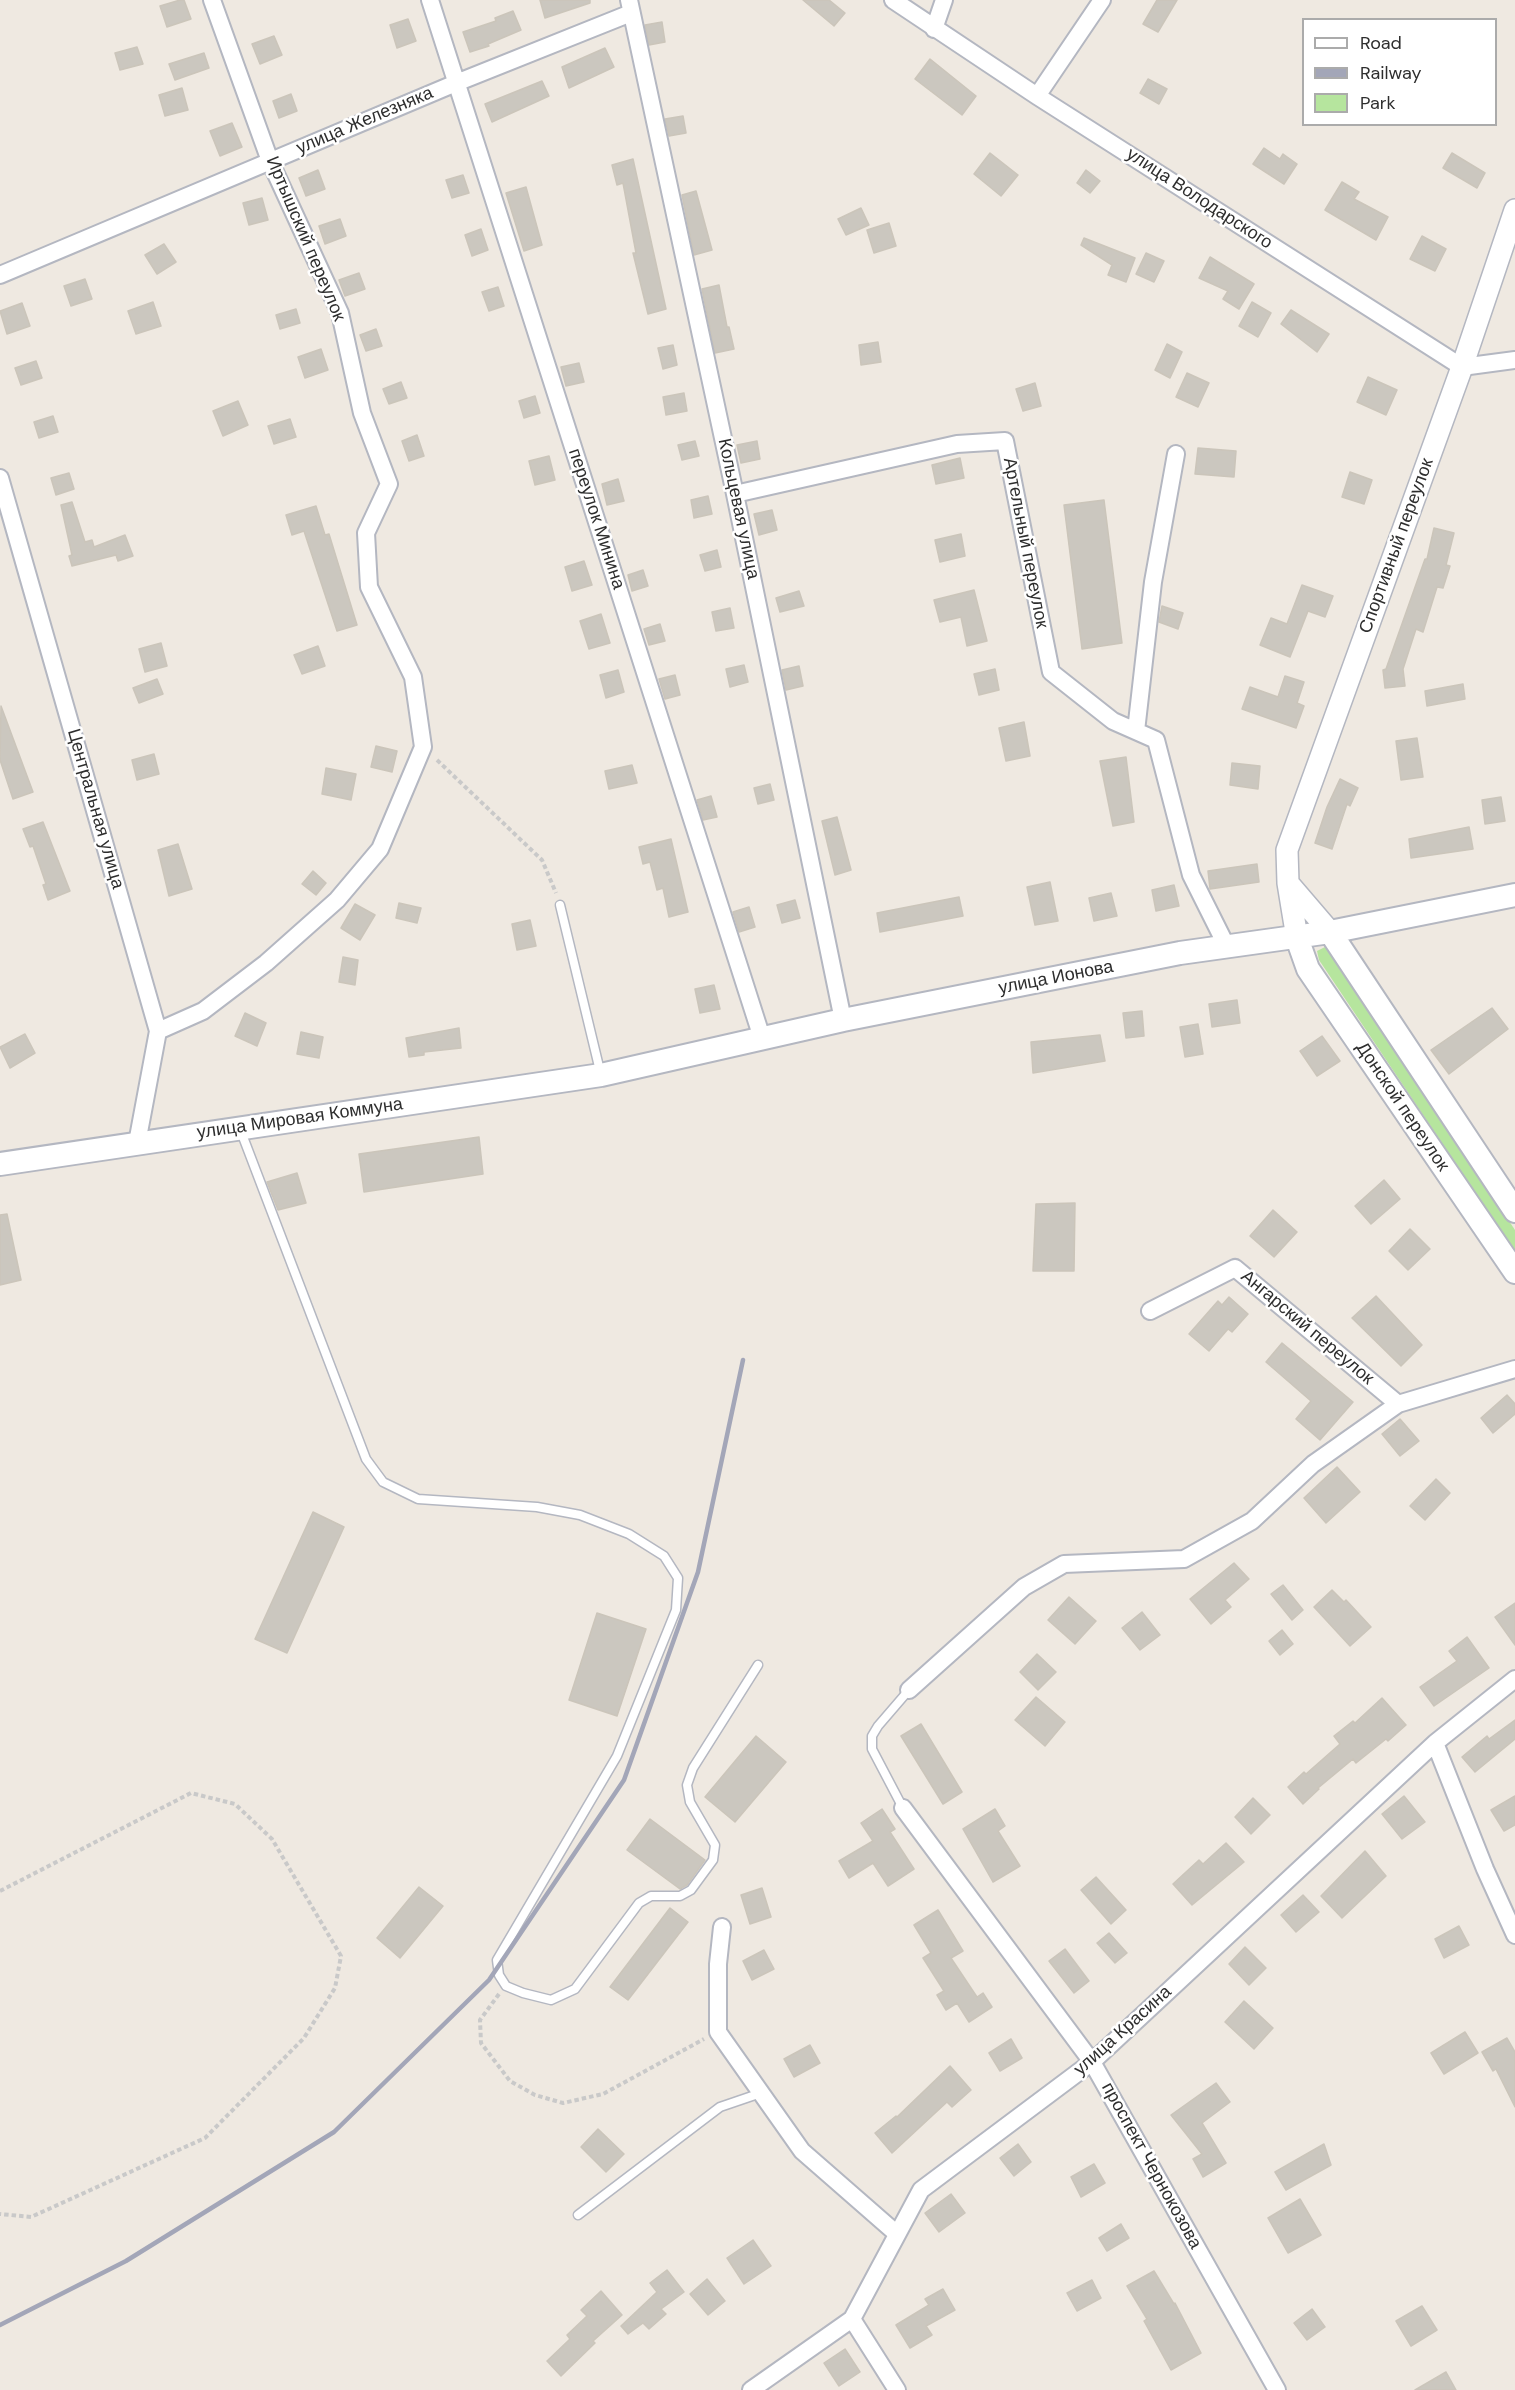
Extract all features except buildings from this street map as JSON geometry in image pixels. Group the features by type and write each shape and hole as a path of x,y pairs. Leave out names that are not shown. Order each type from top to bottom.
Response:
{"main road":[{"name":"улица Ионова","path":"601,1075 843,1020 1180,953 1297,938 1515,895"},
{"name":"Донской переулок","path":"1330,932 1515,1210"},
{"name":"Донской переулок","path":"1297,938 1308,969 1515,1272"},
{"name":"улица Мировая Коммуна","path":"0,1164 601,1075"}],"street":[{"name":"Иртышский переулок","path":"213,0 270,160 340,313 362,413 389,484 366,533 369,587 413,676 423,747"},
{"name":"переулок Минина","path":"430,0 762,1038"},
{"name":"улица Володарского","path":"892,0 1037,96 1462,367"},
{"path":"934,28 944,0"},
{"path":"1037,96 1102,0"},
{"name":"улица Железняка","path":"0,275 630,7"},
{"name":"Кольцевая улица","path":"630,7 735,494 843,1020"},
{"name":"Спортивный переулок","path":"1297,938 1288,883 1287,850 1462,367 1515,210"},
{"path":"1462,367 1515,360"},
{"name":"Артельный переулок","path":"735,494 957,444 1005,441 1051,672 1113,721 1156,740 1191,875 1227,947"},
{"path":"1137,731 1153,582 1176,454"},
{"name":"Центральная улица","path":"0,478 158,1031 137,1143"},
{"path":"158,1031 203,1011 266,963 337,900 380,849 423,747"},
{"path":"1288,883 1330,932"},
{"name":"Ангарский переулок","path":"1150,1311 1235,1268 1398,1404"},
{"path":"909,1690 1024,1587 1064,1564 1184,1559 1251,1521 1313,1464 1398,1404 1515,1370"},
{"name":"улица Красина","path":"751,2390 852,2319 921,2190 1092,2062 1435,1743 1515,1679"},
{"path":"1435,1743 1485,1869 1515,1935"},
{"name":"проспект Чернокозова","path":"903,1808 1092,2062 1277,2390"},
{"path":"722,1927 718,1964 718,2032 802,2151 897,2234"},
{"path":"852,2319 897,2390"}],"lane":[{"path":"560,905 601,1075"},
{"path":"240,1128 366,1459 383,1482 418,1499 537,1507 580,1515 629,1534 664,1556 678,1578 676,1610 617,1756 497,1960 499,1975 506,1986 523,1994 551,2000 575,1989 639,1903 651,1896 680,1896 691,1890 713,1860 716,1845 690,1802 687,1785 693,1768 758,1665"},
{"path":"903,1808 872,1749 872,1736 878,1725 909,1690"},
{"path":"578,2215 720,2108 761,2093"}],"path":[{"path":"423,747 542,860 560,905"},
{"path":"0,1892 191,1793 235,1804 272,1839 341,1956 335,1988 304,2038 205,2138 31,2217 0,2214"},
{"path":"506,1986 480,2020 481,2043 510,2081 535,2095 563,2103 603,2094 718,2032"}],"green space":[{"path":"1325,947 1515,1230 1515,1252 1319,960 1317,951"}],"railway":[{"path":"0,2325 126,2261 334,2132 489,1980 624,1780 698,1572 743,1360"}]}
